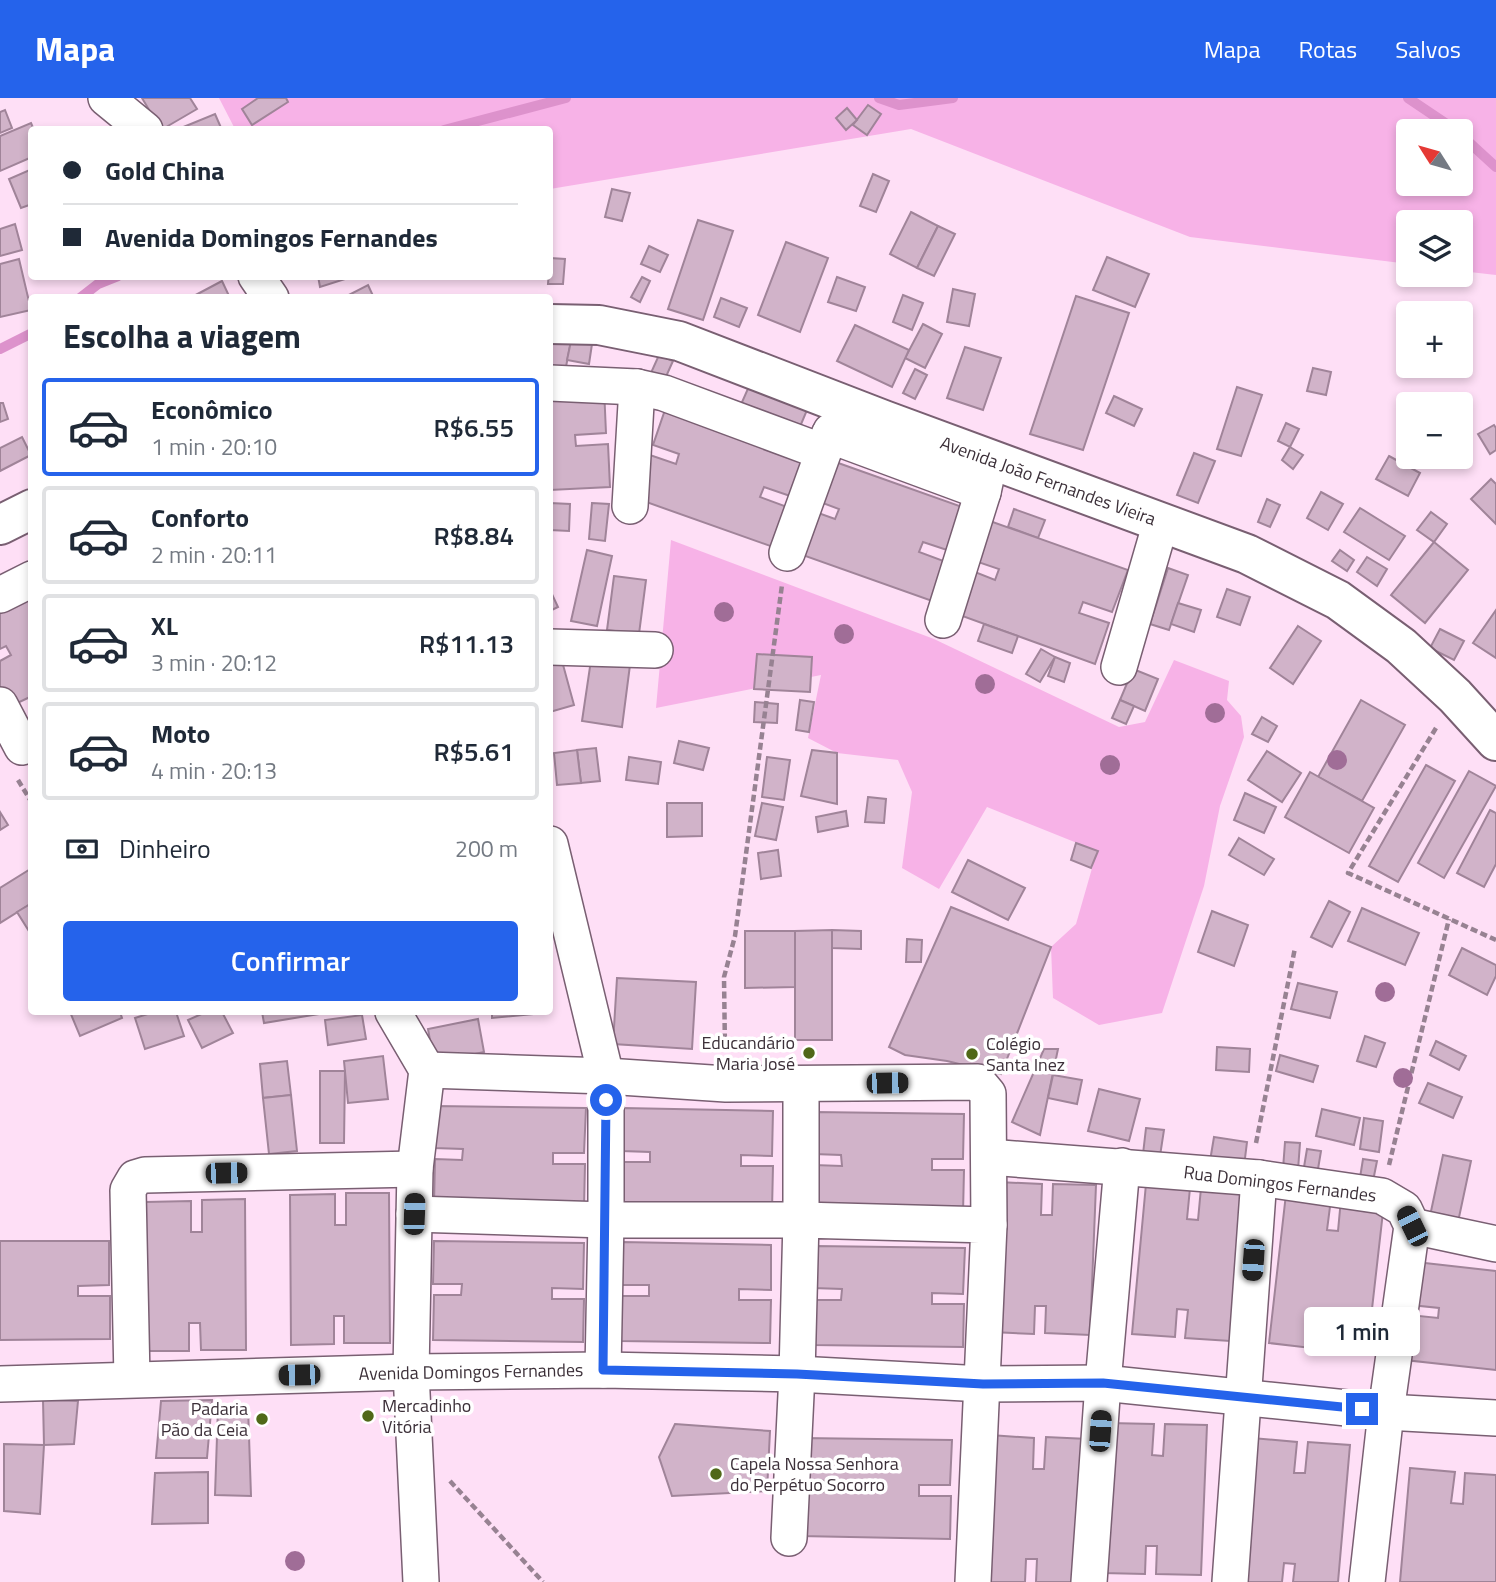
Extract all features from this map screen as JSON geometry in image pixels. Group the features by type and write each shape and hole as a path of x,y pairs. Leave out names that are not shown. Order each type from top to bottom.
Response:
{"main road":[{"name":"Avenida João Fernandes Vieira","path":"553,324 599,325 679,341 830,430 987,476 1161,522 1247,554 1338,600 1401,646 1455,696 1496,741"},
{"path":"0,525 28,511"}],"street":[{"path":"106,98 140,126"},
{"path":"553,383 637,387 830,430 787,553"},
{"path":"630,506 637,387"},
{"path":"943,620 987,476"},
{"path":"1119,667 1161,522"},
{"path":"0,595 28,581"},
{"path":"553,646 654,650"},
{"path":"0,705 18,760"},
{"path":"553,856 606,1076 603,1370"},
{"path":"395,1015 427,1070 415,1169 411,1372 421,1582"},
{"path":"427,1070 606,1076 726,1084 978,1082 985,1087 988,1094 989,1225 973,1582"},
{"path":"789,1538 797,1374 801,1085"},
{"name":"Rua Domingos Fernandes","path":"989,1157 1259,1178 1381,1196 1404,1209 1412,1226"},
{"path":"1089,1582 1122,1166"},
{"path":"132,1379 128,1190 135,1178 145,1175 415,1169"},
{"path":"1230,1582 1259,1178"},
{"path":"414,1214 606,1220 801,1220 989,1225"},
{"path":"1367,1582 1386,1412 1412,1226 1496,1244"},
{"name":"Avenida Domingos Fernandes","path":"0,1384 411,1372 603,1370 797,1374 983,1384 1103,1383 1386,1412 1496,1418"}],"path":[{"path":"726,1084 724,977 734,936 787,553"},
{"path":"1455,696 1348,873 1496,940"},
{"path":"18,760 28,791"},
{"path":"1381,1196 1450,919"},
{"path":"1259,1178 1256,1142 1295,948"},
{"path":"414,1442 543,1582"}],"shaded area":[{"path":"219,98 1496,98 1496,275 1473,272 1473,210 1396,210 1396,262 1190,237 911,129 553,189 553,126 233,126"},
{"path":"671,540 934,639 1119,727 1145,722 1174,660 1229,681 1227,700 1241,716 1244,737 1220,806 1204,886 1162,1013 1099,1025 1053,998 1051,947 1076,924 1097,851 987,807 939,889 902,868 912,792 898,760 837,753 808,738 821,675 656,708"}],"building":[{"path":"142,98 190,98 197,109 168,126 159,126"},
{"path":"258,98 286,98 288,102 252,125 242,109"},
{"path":"868,105 881,114 867,135 853,125"},
{"path":"847,108 857,120 846,130 836,118"},
{"path":"5,110 12,128 0,133 0,112"},
{"path":"215,114 220,126 186,126"},
{"path":"31,123 32,126 28,126 28,159 0,171 0,136"},
{"path":"28,171 28,205 21,208 9,179"},
{"path":"873,174 889,181 876,212 860,206"},
{"path":"612,189 630,193 622,221 605,217"},
{"path":"911,212 938,226 917,268 890,254"},
{"path":"698,220 733,231 703,320 668,309"},
{"path":"15,224 22,250 0,256 0,229"},
{"path":"938,226 955,234 934,276 917,268"},
{"path":"786,242 828,258 800,332 758,315"},
{"path":"649,246 668,255 660,272 641,264"},
{"path":"1107,257 1149,274 1135,307 1093,290"},
{"path":"553,258 565,259 563,284 548,284 548,280 553,280"},
{"path":"19,259 28,297 28,311 0,317 0,264"},
{"path":"642,277 650,281 640,302 631,297"},
{"path":"837,277 865,287 856,311 828,302"},
{"path":"319,280 342,280 320,287"},
{"path":"222,281 228,294 198,294"},
{"path":"368,285 372,294 351,294"},
{"path":"953,289 975,294 969,326 947,322"},
{"path":"903,295 923,303 912,330 893,322"},
{"path":"1076,296 1129,313 1083,450 1030,434"},
{"path":"721,298 747,308 739,327 714,317"},
{"path":"923,324 942,334 925,368 905,358"},
{"path":"855,325 909,350 892,387 837,361"},
{"path":"553,338 571,341 565,372 553,370"},
{"path":"571,341 592,344 589,364 567,360"},
{"path":"965,347 1001,358 983,410 947,398"},
{"path":"659,355 673,361 660,390 646,384"},
{"path":"1313,368 1331,372 1326,395 1307,391"},
{"path":"915,369 927,375 915,399 903,393"},
{"path":"750,384 807,410 797,434 739,409"},
{"path":"1237,387 1262,395 1241,456 1217,449"},
{"path":"604,388 606,433 575,435 576,446 608,444 610,487 553,490 553,391"},
{"path":"1114,396 1142,409 1134,426 1106,413"},
{"path":"0,403 3,403 8,419 0,422"},
{"path":"667,404 809,455 793,497 764,487 760,497 790,508 776,548 635,498 650,455 676,464 679,454 653,445"},
{"path":"1286,423 1299,429 1290,447 1278,441"},
{"path":"1494,425 1496,450 1490,454 1478,434"},
{"path":"22,437 28,449 28,457 0,471 0,448"},
{"path":"1290,447 1303,455 1293,469 1282,460"},
{"path":"1194,453 1215,461 1198,503 1177,495"},
{"path":"1389,456 1396,460 1396,469 1413,469 1420,473 1408,496 1376,479"},
{"path":"827,459 968,509 953,552 923,542 919,552 949,563 935,602 794,552 810,510 835,519 839,509 812,499"},
{"path":"1491,479 1496,484 1496,524 1471,499"},
{"path":"1321,492 1343,504 1328,530 1307,518"},
{"path":"1267,499 1280,505 1270,527 1258,522"},
{"path":"553,503 570,504 569,531 553,530"},
{"path":"592,503 609,504 605,541 589,539"},
{"path":"1360,508 1405,536 1389,560 1344,532"},
{"path":"1014,509 1045,520 1038,538 1008,527"},
{"path":"1431,512 1447,524 1434,542 1417,530"},
{"path":"987,520 1128,570 1112,612 1083,602 1079,613 1109,623 1095,664 954,613 970,570 995,580 999,569 972,560"},
{"path":"1434,542 1468,570 1425,623 1391,595"},
{"path":"587,550 612,556 597,626 571,621"},
{"path":"1340,550 1354,560 1347,571 1332,561"},
{"path":"1367,557 1387,569 1377,586 1357,572"},
{"path":"1168,568 1188,575 1169,630 1150,624"},
{"path":"614,576 646,580 639,634 607,630"},
{"path":"28,588 28,698 7,708 0,695 0,661 11,655 6,646 0,649 0,602"},
{"path":"1227,589 1250,597 1240,625 1217,617"},
{"path":"553,596 558,607 553,610"},
{"path":"1178,603 1201,610 1194,632 1171,624"},
{"path":"1496,610 1496,658 1473,643"},
{"path":"984,624 1018,636 1012,653 978,641"},
{"path":"1298,626 1321,641 1293,684 1270,668"},
{"path":"1440,629 1464,641 1454,660 1430,648"},
{"path":"1041,649 1055,657 1040,682 1026,674"},
{"path":"757,654 812,657 810,692 754,689"},
{"path":"1055,657 1070,663 1064,682 1048,676"},
{"path":"591,660 630,665 622,727 582,721"},
{"path":"562,661 574,705 553,711 553,663"},
{"path":"1133,669 1158,679 1145,711 1120,700"},
{"path":"800,700 814,702 809,732 796,730"},
{"path":"1120,700 1134,706 1126,724 1112,718"},
{"path":"1361,700 1405,725 1362,801 1318,777"},
{"path":"755,702 778,704 777,723 754,722"},
{"path":"1262,717 1277,726 1268,742 1252,734"},
{"path":"679,741 709,748 703,770 674,763"},
{"path":"596,748 600,781 581,783 577,750"},
{"path":"577,750 581,783 557,785 554,753"},
{"path":"812,750 837,753 837,804 801,796"},
{"path":"1267,751 1301,773 1282,802 1248,780"},
{"path":"629,757 661,762 658,784 626,780"},
{"path":"767,757 790,760 784,800 762,797"},
{"path":"1426,765 1455,781 1398,882 1369,866"},
{"path":"1469,771 1496,786 1444,878 1418,863"},
{"path":"1310,772 1374,808 1349,853 1285,817"},
{"path":"1245,793 1276,807 1264,833 1234,820"},
{"path":"868,797 886,799 884,823 865,822"},
{"path":"667,803 702,803 702,836 667,837"},
{"path":"762,803 783,807 776,840 755,836"},
{"path":"1490,810 1496,813 1496,864 1484,887 1457,873"},
{"path":"846,811 848,826 818,832 816,817"},
{"path":"0,812 8,825 0,830"},
{"path":"1239,838 1274,859 1264,875 1229,855"},
{"path":"1076,843 1098,851 1091,868 1071,860"},
{"path":"778,850 781,876 761,879 758,853"},
{"path":"968,860 1025,888 1008,920 952,892"},
{"path":"28,870 28,906 0,923 0,888"},
{"path":"1329,901 1350,912 1332,947 1311,937"},
{"path":"28,905 28,930 17,912"},
{"path":"951,907 1051,947 1001,1074 947,1061 905,1055 889,1047"},
{"path":"1362,908 1419,933 1405,965 1348,941"},
{"path":"1212,911 1248,925 1234,966 1198,952"},
{"path":"832,930 861,931 861,949 832,948"},
{"path":"832,930 832,1040 795,1040 795,931"},
{"path":"745,931 795,931 795,987 745,988"},
{"path":"907,939 922,940 921,962 906,962"},
{"path":"1462,948 1496,965 1496,976 1487,995 1449,975"},
{"path":"617,978 696,982 692,1049 613,1044"},
{"path":"1298,983 1337,992 1330,1018 1291,1009"},
{"path":"71,1015 121,1015 122,1018 80,1036"},
{"path":"144,1015 177,1015 184,1036 145,1049 135,1018"},
{"path":"199,1015 224,1015 233,1033 202,1048 188,1020"},
{"path":"263,1015 313,1015 264,1023"},
{"path":"362,1015 366,1039 328,1045 325,1020"},
{"path":"492,1015 523,1015 492,1018"},
{"path":"478,1019 484,1052 434,1063 428,1029"},
{"path":"1365,1036 1385,1043 1376,1067 1357,1061"},
{"path":"1436,1041 1466,1056 1459,1070 1430,1055"},
{"path":"1217,1047 1250,1049 1249,1072 1216,1070"},
{"path":"1044,1049 1058,1049 1040,1135 1012,1122"},
{"path":"1280,1055 1318,1066 1313,1082 1276,1071"},
{"path":"383,1056 388,1099 348,1103 344,1061"},
{"path":"287,1061 291,1095 263,1098 260,1064"},
{"path":"320,1071 345,1071 344,1143 320,1143"},
{"path":"1053,1075 1082,1080 1077,1104 1048,1098"},
{"path":"1428,1083 1462,1097 1453,1118 1419,1103"},
{"path":"1099,1089 1140,1099 1129,1141 1088,1131"},
{"path":"291,1095 297,1151 269,1154 263,1098"},
{"path":"435,1106 586,1108 584,1153 553,1153 553,1164 585,1164 584,1207 434,1204 435,1159 462,1160 463,1149 434,1148"},
{"path":"623,1108 773,1111 772,1156 741,1155 741,1166 773,1166 772,1210 622,1207 623,1162 650,1162 650,1152 622,1151"},
{"path":"1322,1109 1360,1118 1354,1145 1316,1136"},
{"path":"815,1112 964,1114 963,1159 932,1159 932,1170 964,1170 963,1213 813,1210 814,1165 842,1166 841,1155 814,1154"},
{"path":"1364,1118 1383,1121 1379,1152 1360,1149"},
{"path":"1146,1128 1164,1130 1160,1156 1143,1154"},
{"path":"1214,1137 1247,1142 1244,1166 1210,1161"},
{"path":"1285,1142 1300,1143 1298,1170 1283,1169"},
{"path":"1307,1149 1321,1151 1317,1175 1303,1173"},
{"path":"1443,1155 1471,1161 1458,1222 1430,1216"},
{"path":"1363,1159 1377,1161 1372,1186 1359,1184"},
{"path":"998,1182 1042,1184 1041,1215 1052,1215 1053,1184 1096,1185 1090,1335 1045,1333 1046,1306 1035,1306 1034,1334 992,1332"},
{"path":"1146,1184 1190,1188 1187,1219 1198,1220 1201,1188 1244,1191 1230,1341 1185,1338 1188,1310 1177,1309 1175,1337 1132,1334"},
{"path":"346,1193 389,1193 390,1343 344,1343 344,1316 334,1316 334,1344 291,1345 290,1195 335,1194 335,1225 346,1225"},
{"path":"1286,1194 1331,1199 1327,1230 1338,1231 1341,1199 1384,1203 1367,1353 1322,1348 1325,1321 1315,1320 1311,1348 1269,1343"},
{"path":"245,1199 246,1350 201,1350 200,1323 189,1323 189,1351 147,1351 146,1202 191,1201 191,1232 202,1232 202,1200"},
{"path":"0,1241 109,1241 109,1285 78,1286 78,1296 110,1296 110,1339 0,1340"},
{"path":"434,1241 584,1243 583,1289 552,1288 552,1299 584,1299 583,1342 433,1340 434,1295 461,1295 462,1284 433,1284"},
{"path":"622,1242 771,1245 771,1290 739,1289 739,1300 771,1300 770,1343 620,1341 621,1296 649,1296 649,1285 621,1285"},
{"path":"815,1246 965,1248 963,1294 932,1293 932,1304 964,1304 963,1347 813,1345 814,1300 841,1300 842,1289 813,1288"},
{"path":"1416,1262 1496,1271 1496,1370 1405,1360 1410,1315 1438,1318 1439,1308 1411,1305"},
{"path":"43,1400 78,1401 74,1444 44,1445"},
{"path":"212,1400 207,1458 156,1458 161,1401"},
{"path":"248,1406 251,1496 215,1495 218,1408"},
{"path":"1109,1423 1154,1424 1152,1455 1163,1456 1165,1424 1207,1425 1201,1575 1156,1574 1157,1546 1146,1546 1145,1574 1103,1573"},
{"name":"Capela Nossa Senhora do Perpétuo Socorro","path":"675,1424 770,1431 767,1491 672,1496 659,1457"},
{"path":"990,1435 1034,1438 1033,1469 1044,1469 1046,1437 1088,1439 1081,1582 1036,1582 1037,1559 1026,1559 1025,1582 983,1582"},
{"path":"802,1438 952,1440 950,1485 919,1485 919,1496 951,1496 950,1539 800,1536 801,1491 829,1492 829,1481 800,1480"},
{"path":"1252,1438 1297,1442 1294,1473 1305,1473 1308,1442 1350,1445 1338,1582 1293,1582 1295,1564 1284,1563 1282,1582 1239,1582"},
{"path":"4,1444 44,1445 40,1514 4,1511"},
{"path":"1410,1468 1455,1472 1451,1503 1463,1504 1465,1473 1496,1475 1496,1582 1400,1582"},
{"path":"208,1472 208,1523 152,1524 155,1473"}],"waterway":[{"path":"459,126 566,98"},
{"path":"879,98 899,105 953,98"},
{"path":"1408,98 1439,119"},
{"path":"1474,147 1496,167"},
{"path":"85,294 108,280"},
{"path":"0,349 28,335"}],"place":[{"name":"Educandário Maria José","path":"809,1053"},
{"name":"Colégio Santa Inez","path":"972,1054"},
{"name":"Mercadinho Vitória","path":"368,1416"},
{"name":"Padaria Pão da Ceia","path":"262,1419"},
{"name":"Capela Nossa Senhora do Perpétuo Socorro","path":"716,1474"}],"route":[{"path":"606,1100 603,1370 797,1374 983,1384 1103,1383 1362,1409"}]}
